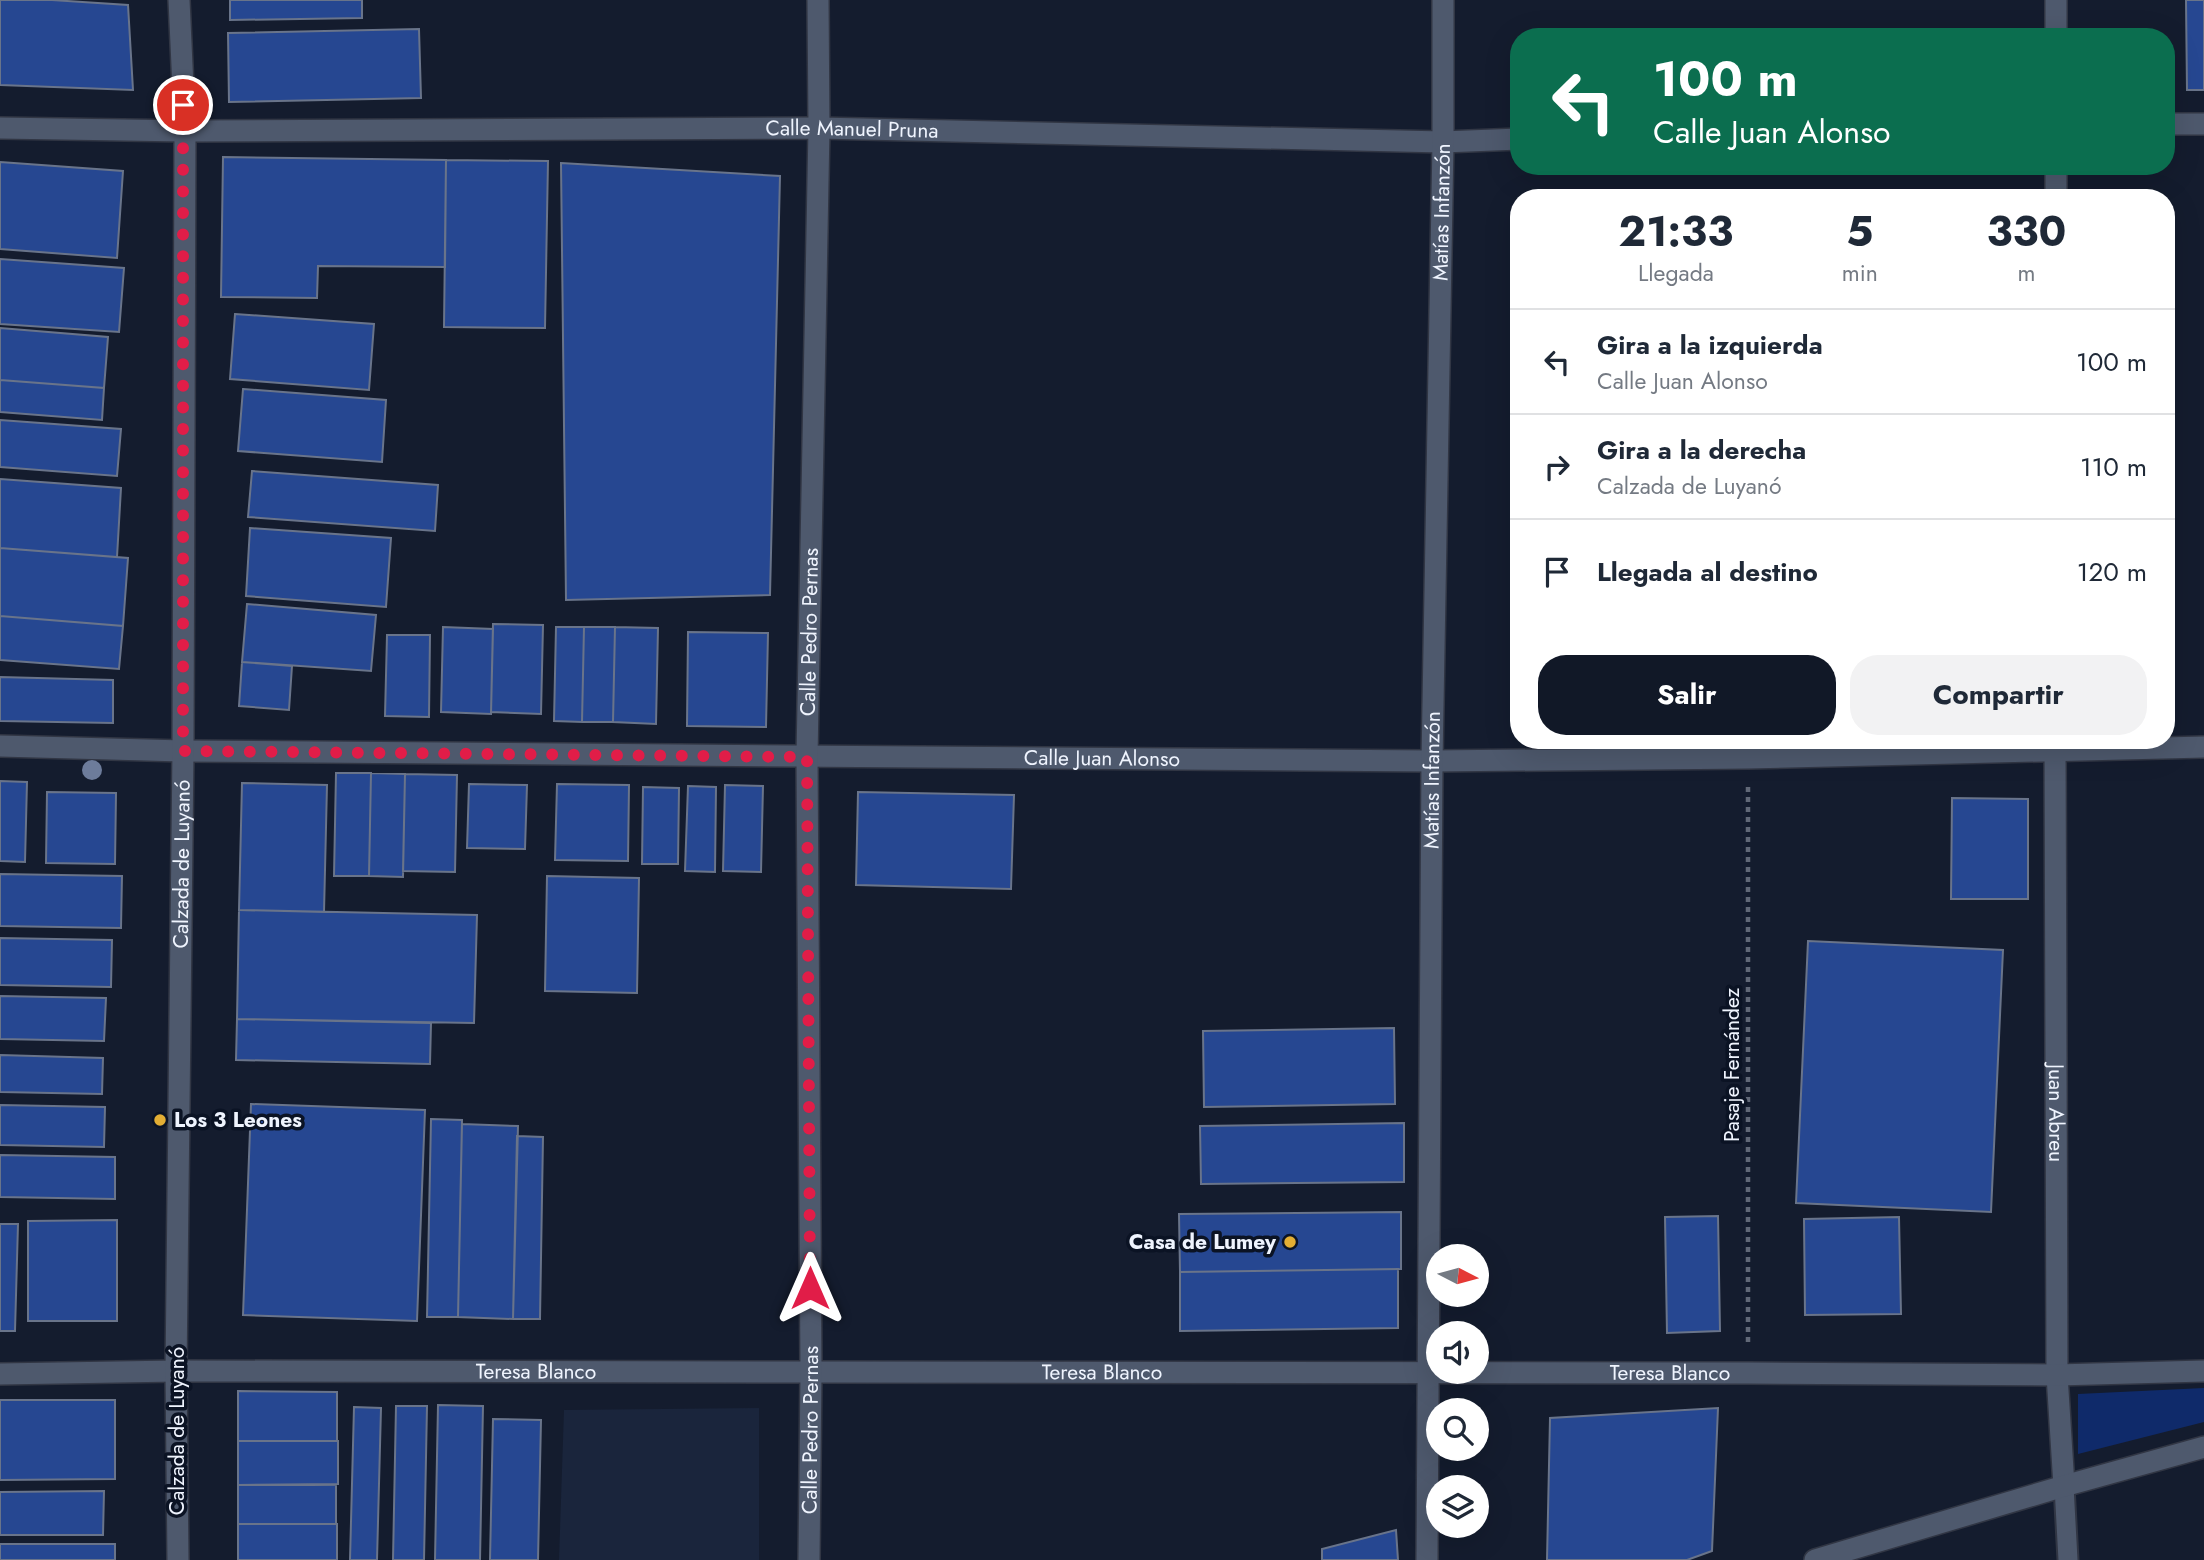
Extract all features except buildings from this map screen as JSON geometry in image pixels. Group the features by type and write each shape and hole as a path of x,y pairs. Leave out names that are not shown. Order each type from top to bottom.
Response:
{"street":[{"name":"Calzada de Luyanó","path":"178,1560 176,1371 183,751 185,131 179,0"},
{"name":"Calle Pedro Pernas","path":"809,1560 811,1372 807,757 819,128 818,0"},
{"name":"Matías Infanzón","path":"1427,1321 1443,0"},
{"path":"2056,0 2056,28"},
{"path":"2175,124 2204,124"},
{"name":"Calle Manuel Pruna","path":"0,128 185,131 819,128 1443,142 1510,139"},
{"name":"Calle Juan Alonso","path":"0,746 183,751 1432,761 1748,758 1978,749"},
{"name":"Calle Juan Alonso","path":"2175,747 2204,747"},
{"name":"Juan Abreu","path":"2055,749 2057,1376 2064,1486"},
{"name":"Teresa Blanco","path":"0,1374 176,1371 1426,1372"},
{"name":"Teresa Blanco","path":"1489,1372 2057,1376 2204,1371"},
{"name":"Matías Infanzón","path":"1427,1384 1427,1560"},
{"path":"1815,1560 2204,1447"}],"lane":[{"path":"2064,1486 2068,1560"}],"path":[{"name":"Pasaje Fernández","path":"1748,758 1748,1373"}],"shaded area":[{"path":"2204,1388 2204,1422 2078,1454 2078,1394"},
{"path":"759,1408 759,1560 559,1560 564,1410"}],"place":[{"name":"Los 3 Leones","path":"160,1120"},
{"name":"Casa de Lumey","path":"1290,1242"}],"route":[{"path":"183,105 183,751 807,757 810,1288"}]}
